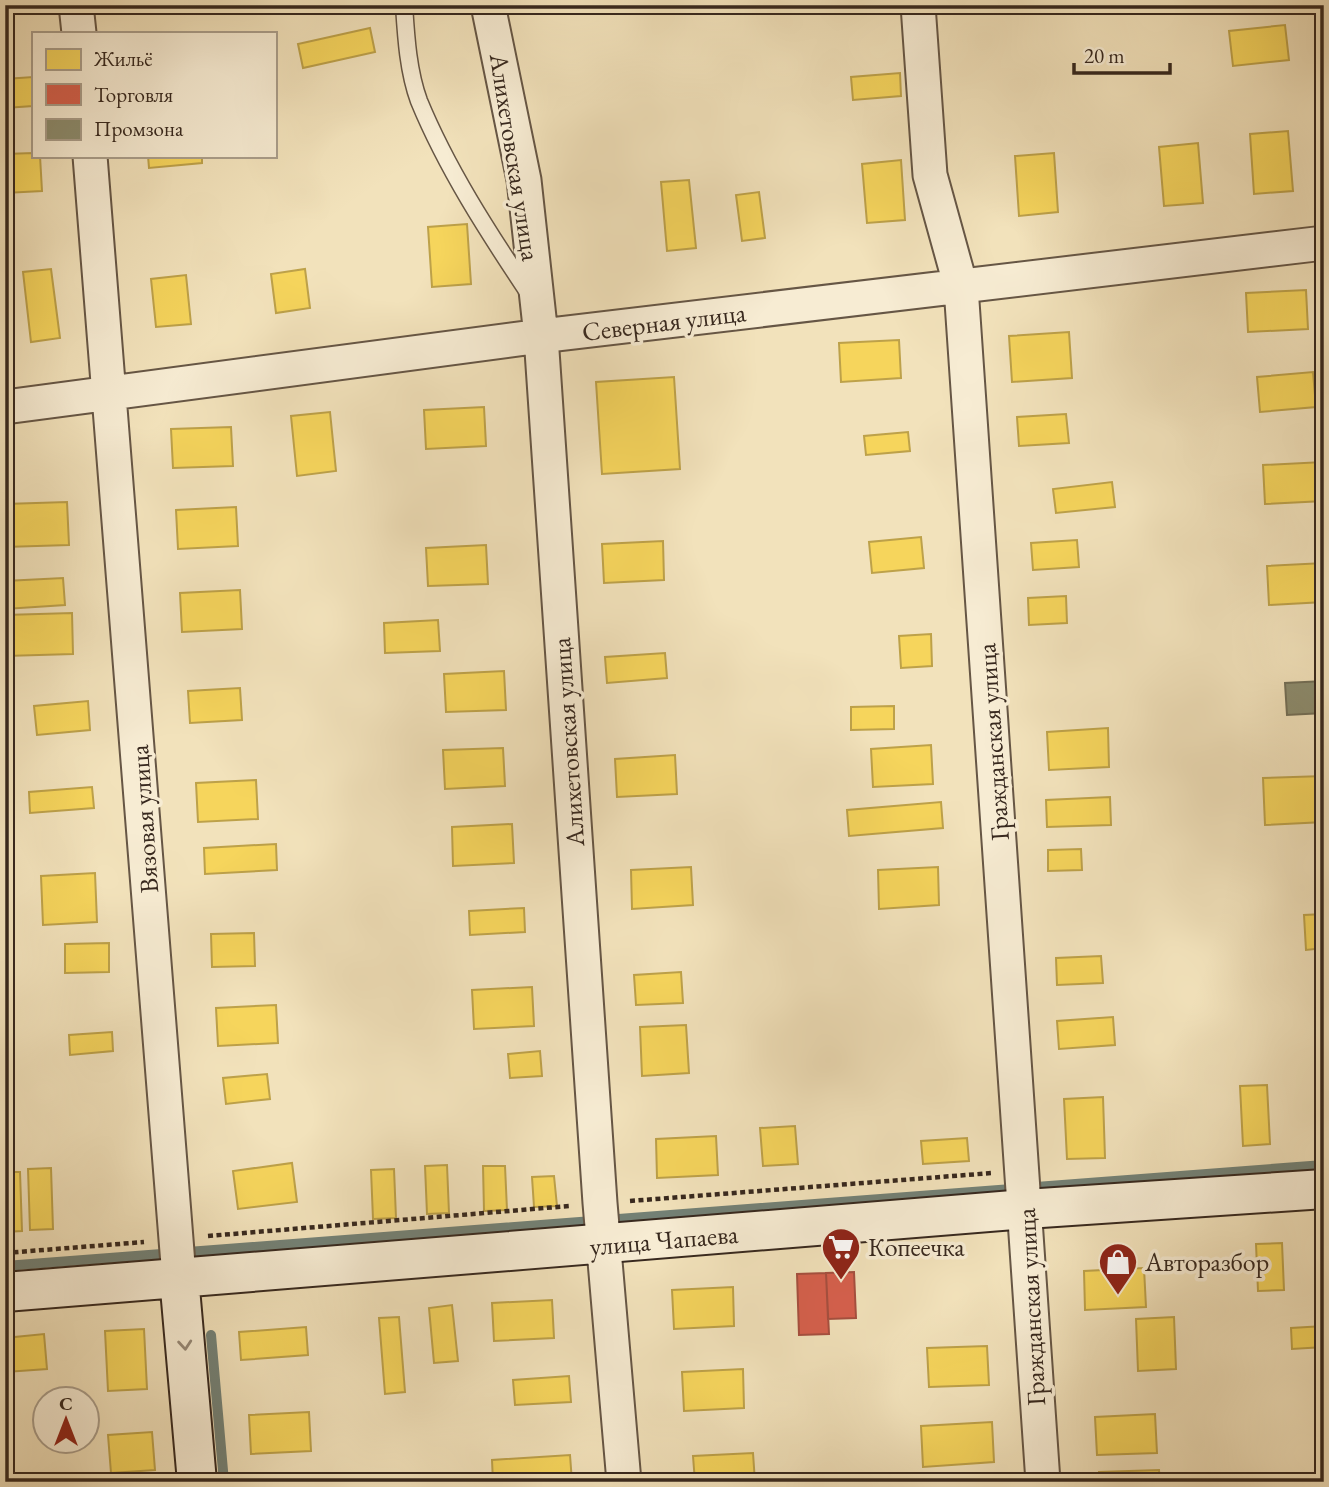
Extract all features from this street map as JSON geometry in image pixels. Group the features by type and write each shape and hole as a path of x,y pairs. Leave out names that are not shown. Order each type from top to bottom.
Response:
{"street":[{"path":"76,5 79,32"},
{"name":"Алихетовская улица","path":"488,5 524,180 539,321 603,1245 624,1482"},
{"name":"Гражданская улица","path":"918,5 930,175 961,287 1043,1482"},
{"name":"Вязовая улица","path":"90,158 197,1482"},
{"name":"Северная улица","path":"5,407 111,393 539,321 961,287 1322,245"},
{"name":"улица Чапаева","path":"5,1292 1026,1209 1324,1189"}],"lane":[{"path":"404,5 407,47 419,99 476,213 539,321"}],"path":[{"path":"5,1253 1023,1171"}],"building: Жильё":[{"path":"1285,25 1289,60 1233,66 1229,31"},
{"path":"370,28 375,52 303,68 298,44"},
{"path":"900,73 901,96 853,100 851,77"},
{"path":"32,77 32,106 5,108 5,79"},
{"path":"1288,131 1293,191 1254,194 1250,134"},
{"path":"1198,143 1203,203 1164,206 1159,147"},
{"path":"32,153 32,158 40,158 42,191 5,193 5,154"},
{"path":"1054,153 1058,212 1019,216 1015,156"},
{"path":"148,158 202,158 202,163 149,168"},
{"path":"901,160 905,220 867,223 862,164"},
{"path":"689,180 696,248 667,251 661,182"},
{"path":"759,192 765,238 742,241 736,195"},
{"path":"467,224 471,284 432,287 428,227"},
{"path":"51,269 60,338 31,342 23,272"},
{"path":"305,269 310,308 276,313 271,274"},
{"path":"186,275 191,324 156,327 151,279"},
{"path":"1306,290 1308,329 1248,332 1246,293"},
{"path":"1069,332 1072,378 1012,382 1009,336"},
{"path":"899,340 901,378 841,382 839,343"},
{"path":"1313,372 1316,407 1260,412 1257,377"},
{"path":"674,377 680,469 602,474 596,382"},
{"path":"484,407 486,446 426,449 424,410"},
{"path":"330,412 336,471 297,476 291,416"},
{"path":"1066,414 1069,443 1019,446 1017,417"},
{"path":"231,427 233,466 173,468 171,429"},
{"path":"908,432 910,451 866,455 864,436"},
{"path":"1323,462 1324,501 1265,504 1263,465"},
{"path":"1112,482 1115,507 1056,513 1053,489"},
{"path":"67,502 69,545 5,547 5,504"},
{"path":"236,507 238,546 178,549 176,510"},
{"path":"921,537 924,568 872,573 869,542"},
{"path":"1077,540 1079,567 1033,570 1031,543"},
{"path":"663,541 664,580 604,583 602,544"},
{"path":"486,545 488,584 428,586 426,548"},
{"path":"1324,563 1324,602 1269,605 1267,566"},
{"path":"63,578 65,605 5,609 5,581"},
{"path":"240,590 242,629 182,632 180,593"},
{"path":"1066,596 1067,623 1029,625 1028,598"},
{"path":"72,613 73,654 5,656 5,615"},
{"path":"438,620 440,651 385,653 384,623"},
{"path":"931,634 932,666 901,668 899,636"},
{"path":"665,653 667,678 607,683 605,657"},
{"path":"504,671 506,710 446,712 444,674"},
{"path":"240,688 242,720 190,723 188,691"},
{"path":"88,701 90,730 37,735 34,706"},
{"path":"894,706 894,729 851,730 851,707"},
{"path":"1108,728 1109,767 1049,770 1047,732"},
{"path":"931,745 933,784 873,787 871,749"},
{"path":"503,748 505,786 445,789 443,750"},
{"path":"675,755 677,794 617,797 615,759"},
{"path":"1324,776 1324,822 1265,825 1263,778"},
{"path":"256,780 258,819 198,822 196,783"},
{"path":"92,787 94,808 30,813 29,792"},
{"path":"1110,797 1111,825 1047,827 1046,800"},
{"path":"941,802 943,828 849,836 847,810"},
{"path":"512,824 514,863 453,866 452,827"},
{"path":"276,844 277,870 205,874 204,848"},
{"path":"1081,849 1082,870 1048,871 1048,850"},
{"path":"691,867 693,905 632,909 631,870"},
{"path":"938,867 939,905 879,909 878,870"},
{"path":"95,873 97,922 43,925 41,876"},
{"path":"524,908 525,932 470,935 469,911"},
{"path":"1324,914 1324,948 1306,950 1304,915"},
{"path":"254,933 255,966 212,967 211,934"},
{"path":"109,943 109,972 65,973 65,944"},
{"path":"1101,956 1103,983 1057,985 1056,958"},
{"path":"681,972 683,1003 636,1005 634,975"},
{"path":"532,987 534,1026 474,1029 472,990"},
{"path":"276,1005 278,1043 218,1046 216,1008"},
{"path":"1113,1017 1115,1045 1059,1049 1057,1021"},
{"path":"686,1025 689,1073 642,1076 640,1027"},
{"path":"112,1032 113,1051 70,1055 69,1035"},
{"path":"540,1051 542,1076 510,1078 508,1054"},
{"path":"267,1074 270,1099 226,1104 223,1078"},
{"path":"1267,1085 1270,1144 1243,1146 1240,1086"},
{"path":"1103,1097 1105,1158 1067,1159 1064,1099"},
{"path":"795,1126 798,1164 763,1166 760,1128"},
{"path":"716,1136 718,1175 657,1178 656,1139"},
{"path":"967,1138 969,1161 923,1164 921,1141"},
{"path":"292,1163 297,1202 238,1209 233,1171"},
{"path":"447,1165 449,1213 427,1214 425,1166"},
{"path":"483,1166 505,1166 507,1210 484,1211"},
{"path":"51,1168 53,1229 30,1230 28,1169"},
{"path":"394,1169 396,1218 373,1219 371,1170"},
{"path":"5,1172 20,1172 22,1231 5,1232"},
{"path":"554,1176 557,1206 534,1207 532,1177"},
{"path":"1282,1243 1284,1290 1258,1291 1256,1244"},
{"path":"1144,1268 1146,1307 1085,1310 1084,1271"},
{"path":"733,1287 734,1326 674,1329 672,1290"},
{"path":"552,1300 554,1338 494,1341 492,1303"},
{"path":"452,1305 458,1361 434,1363 429,1308"},
{"path":"399,1317 405,1392 385,1394 379,1318"},
{"path":"1174,1317 1176,1369 1138,1371 1136,1319"},
{"path":"1324,1326 1324,1347 1292,1349 1291,1328"},
{"path":"306,1327 308,1355 241,1360 239,1332"},
{"path":"144,1329 147,1389 108,1391 105,1331"},
{"path":"44,1334 47,1369 6,1372 5,1338"},
{"path":"987,1346 989,1385 929,1387 927,1348"},
{"path":"743,1369 744,1408 684,1411 682,1372"},
{"path":"569,1376 571,1402 515,1405 513,1380"},
{"path":"309,1412 311,1451 251,1454 249,1415"},
{"path":"1155,1414 1157,1453 1097,1455 1095,1417"},
{"path":"992,1422 994,1462 923,1467 921,1426"},
{"path":"152,1432 155,1470 111,1473 108,1435"},
{"path":"753,1453 755,1482 695,1482 693,1456"},
{"path":"570,1455 572,1482 493,1482 492,1460"},
{"path":"1159,1470 1160,1482 1099,1482 1099,1472"}],"building: Торговля":[{"path":"854,1272 856,1318 828,1319 826,1273"},
{"path":"826,1273 829,1334 799,1335 797,1274"}],"building: Промзона":[{"path":"1324,681 1324,713 1287,715 1285,683"}],"waterway":[{"path":"5,1266 1324,1165"},
{"path":"211,1335 224,1482"}],"place":[{"name":"Копеечка","path":"841,1281"},
{"name":"Авторазбор","path":"1118,1296"}]}
